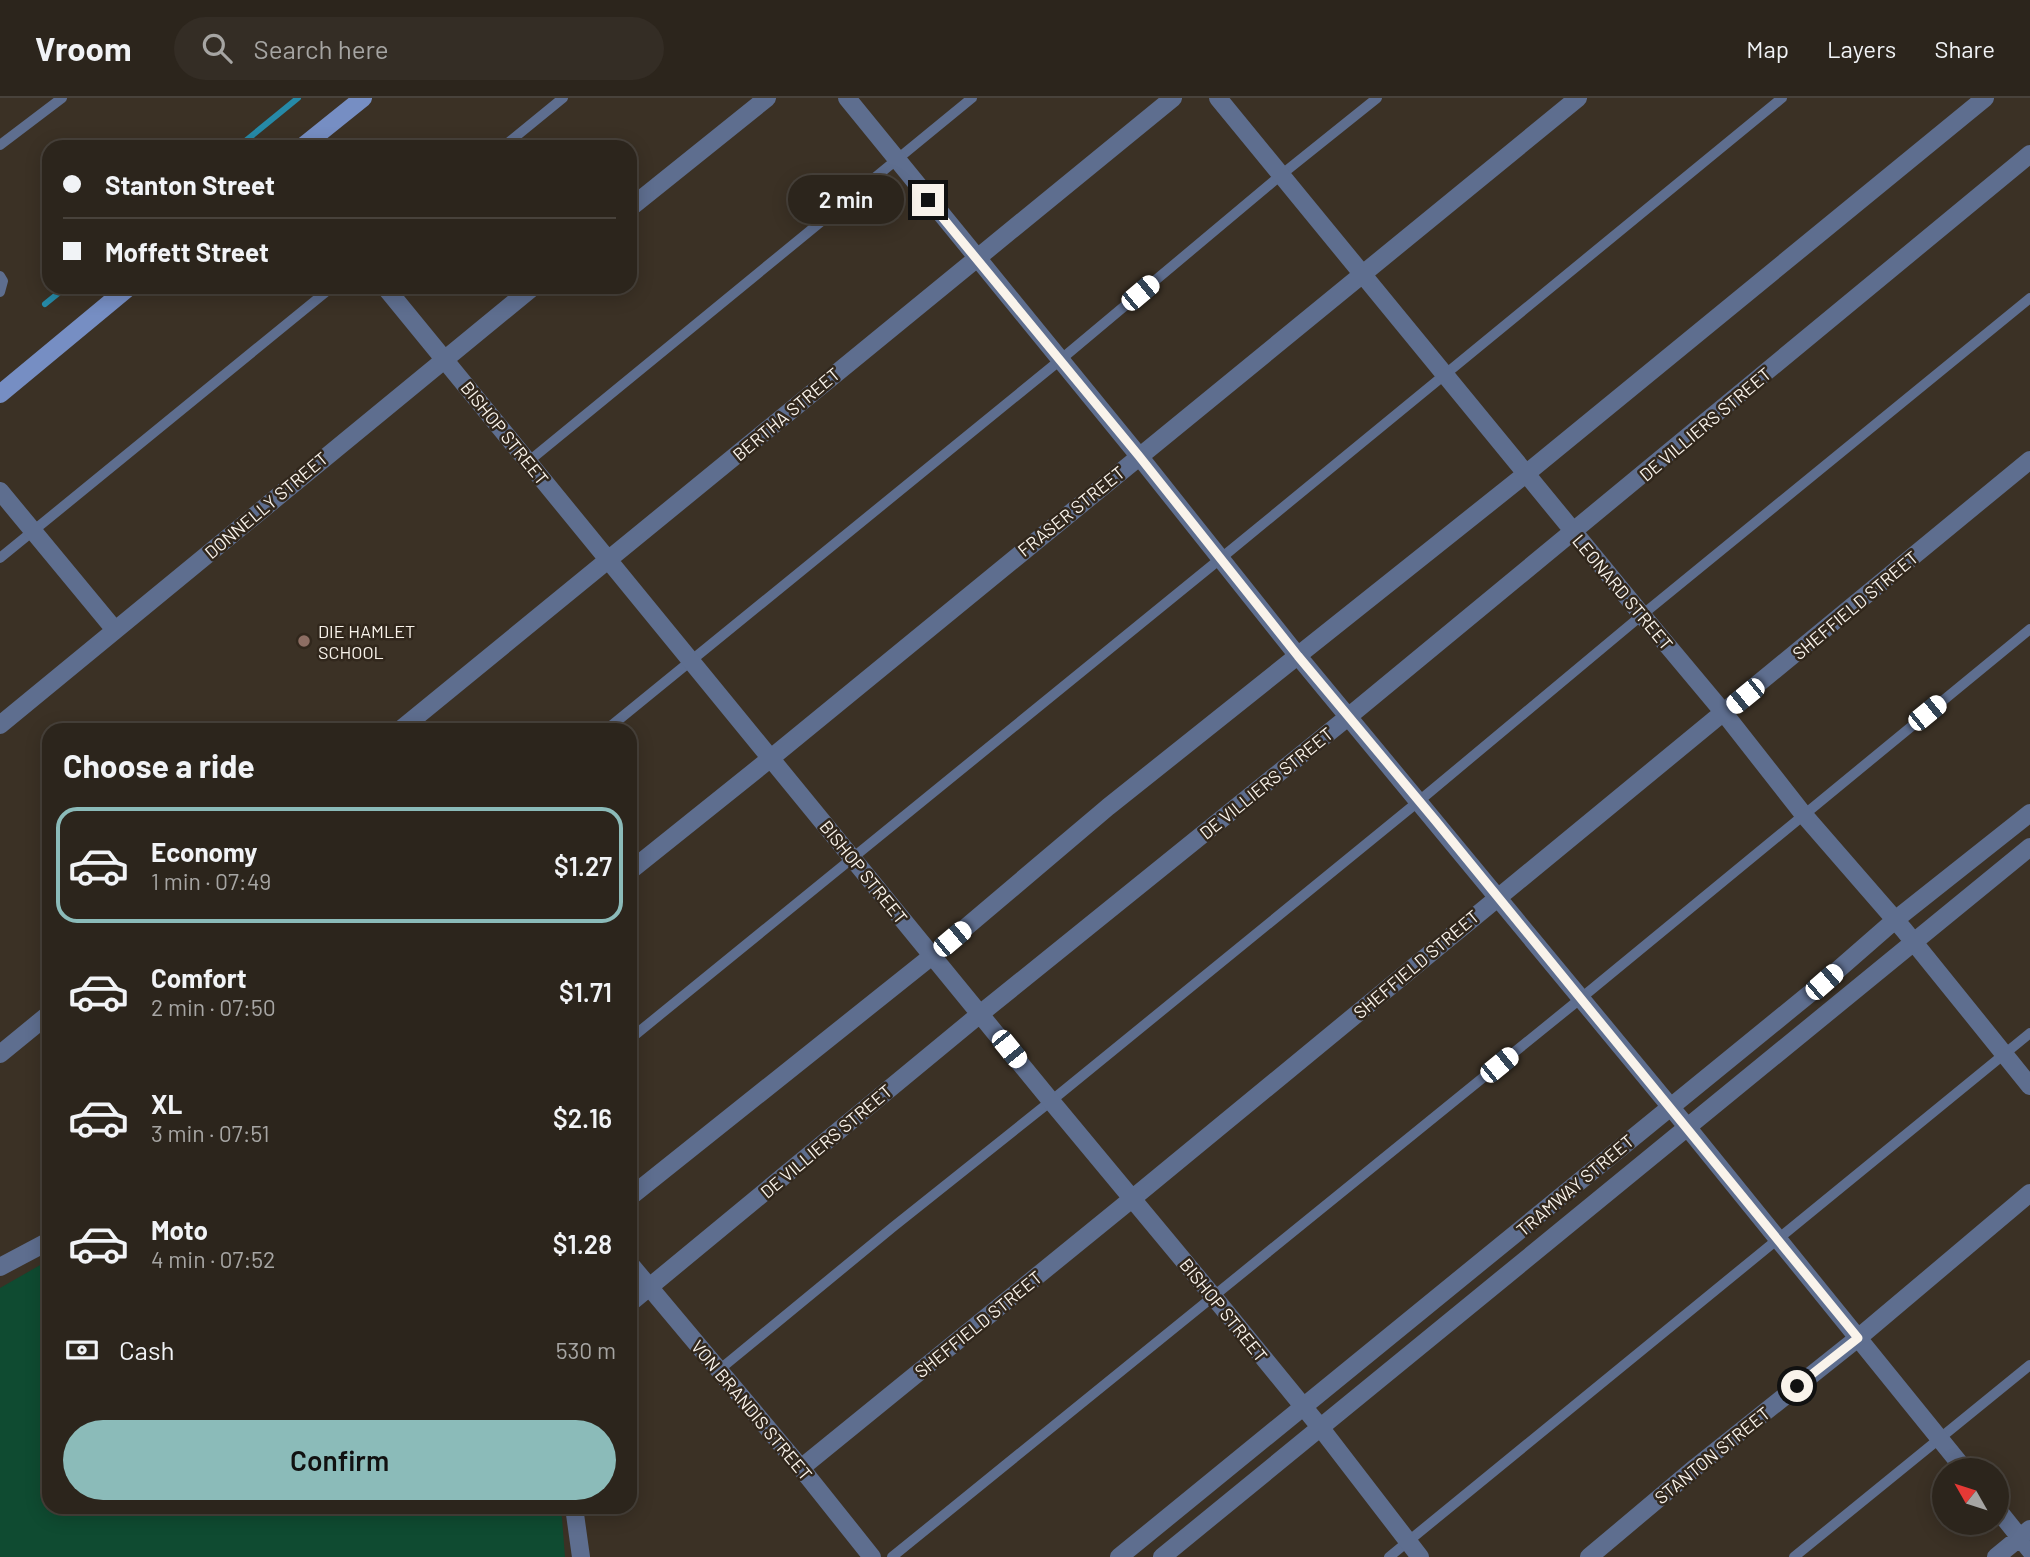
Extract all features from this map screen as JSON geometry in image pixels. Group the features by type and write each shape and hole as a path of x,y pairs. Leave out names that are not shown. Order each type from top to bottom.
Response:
{"main road":[{"path":"311,140 363,98"},
{"path":"0,394 121,294"}],"street":[{"path":"637,202 767,98"},
{"path":"847,98 1298,656 1779,1239 1955,1458"},
{"name":"BERTHA STREET","path":"409,723 1173,98"},
{"name":"LEONARD STREET","path":"1218,98 1724,713 1804,815 1914,942 2030,1086"},
{"name":"FRASER STREET","path":"637,865 1578,98"},
{"path":"637,1191 932,956 1108,807 1527,473 1985,98"},
{"name":"DE VILLIERS STREET","path":"637,1297 980,1014 1348,717 2030,154"},
{"name":"BISHOP STREET","path":"391,294 1320,1427 1420,1557"},
{"name":"DONNELLY STREET","path":"0,725 524,294"},
{"name":"SHEFFIELD STREET","path":"801,1468 2030,460"},
{"path":"0,491 116,630"},
{"name":"TRAMWAY STREET","path":"1119,1557 1824,982 1895,920 2030,813"},
{"name":"TRAMWAY STREET","path":"1162,1557 2030,847"},
{"path":"0,1054 42,1020"},
{"name":"STANTON STREET","path":"1589,1557 1696,1467 1858,1338 2030,1193"},
{"path":"0,1267 42,1245"},
{"path":"1486,1259 1503,1279"},
{"name":"VON BRANDIS STREET","path":"637,1272 872,1557"},
{"path":"575,1514 581,1557"},
{"path":"1996,1557 2026,1539 2009,1521"},
{"path":"1140,1540 1154,1557"}],"lane":[{"path":"0,145 62,98"},
{"path":"512,140 563,98"},
{"path":"529,461 972,98"},
{"path":"615,723 1377,98"},
{"path":"637,1033 1782,98"},
{"path":"0,276 3,281 0,292"},
{"path":"0,558 323,294"},
{"path":"719,1370 1419,801 2030,298"},
{"path":"892,1557 1580,999 2030,629"},
{"path":"1389,1557 2030,1032"},
{"path":"1794,1557 2030,1365"}],"green space":[{"path":"42,1264 42,1514 561,1514 565,1557 0,1557 0,1288"}],"waterway":[{"path":"247,140 298,98"},
{"path":"45,304 57,294"}],"place":[{"name":"DIE HAMLET SCHOOL","path":"304,641"}],"route":[{"path":"928,200 1858,1338 1797,1386"}]}
